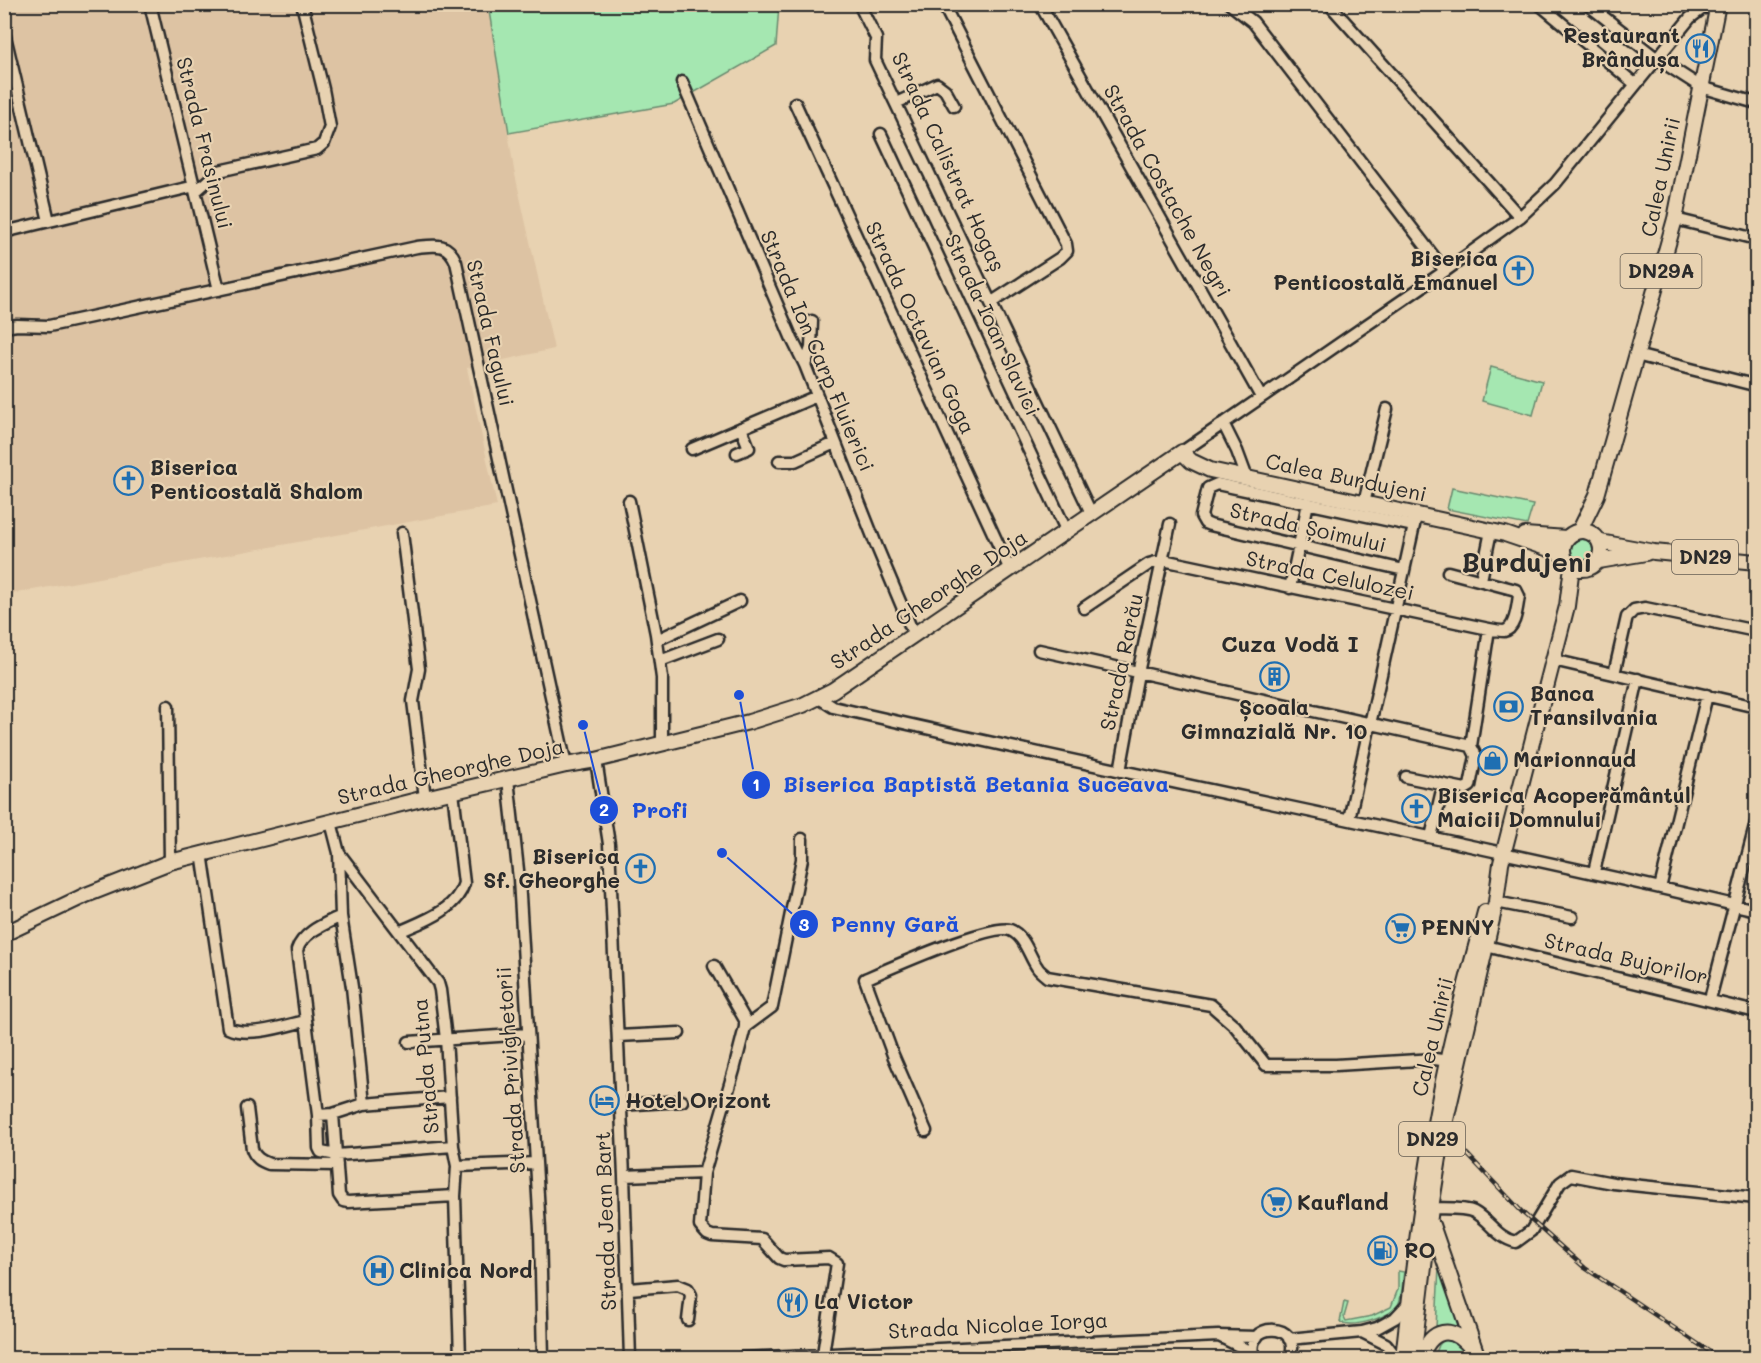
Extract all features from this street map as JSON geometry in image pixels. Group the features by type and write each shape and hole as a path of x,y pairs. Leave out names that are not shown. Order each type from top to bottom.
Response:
{"main road":[{"name":"Calea Unirii","path":"1591,536 1597,495 1675,219 1718,6"},
{"name":"Strada Gheorghe Doja","path":"4,934 86,895 170,862 425,798 596,760 772,716 819,698 1182,452"},
{"name":"Calea Burdujeni","path":"1182,452 1200,466 1225,474 1364,503 1415,520 1505,534 1555,551 1573,564"},
{"name":"Calea Burdujeni","path":"1505,534 1566,538"},
{"path":"1566,538 1570,535 1591,536 1602,548 1599,561"},
{"name":"DN29","path":"1591,536 1654,552 1756,562"},
{"name":"DN29","path":"1566,538 1563,550 1573,564 1590,568 1599,561 1654,552"},
{"name":"Calea Unirii","path":"1403,1359 1431,1144 1486,946 1504,852 1567,606 1573,564"},
{"name":"Calea Unirii","path":"1413,1359 1453,1062 1489,895 1500,870"},
{"path":"1431,1214 1478,1357"},
{"path":"1421,1359 1431,1339 1443,1332 1460,1335 1478,1357"}],"street":[{"name":"Strada Frasinului","path":"150,4 219,290"},
{"path":"4,232 196,189 219,171 317,149 328,137 330,127 302,4"},
{"name":"Strada Calistrat Hogaș","path":"859,4 876,38 875,60 1092,515"},
{"name":"Strada Calistrat Hogaș","path":"943,4 1066,244 1067,251 1060,258 992,302"},
{"name":"Strada Costache Negri","path":"1040,4 1261,398"},
{"path":"1230,4 1253,22 1445,272"},
{"path":"1329,4 1520,218"},
{"path":"1539,4 1635,84"},
{"path":"1587,4 1656,58 1701,87 1756,103"},
{"name":"Strada Gheorghe Doja","path":"1182,452 1520,218 1555,184 1656,58 1697,12 1718,6"},
{"path":"4,32 49,221"},
{"name":"Strada Ion Carp Fluierici","path":"682,82 805,365 914,635"},
{"path":"896,103 937,84 945,90 954,106"},
{"name":"Strada Octavian Goga","path":"795,103 1010,570"},
{"name":"Strada Ioan Slavici","path":"881,134 1067,532"},
{"path":"1675,219 1756,239"},
{"name":"Strada Fagului","path":"4,327 49,326 417,247 432,245 444,247 451,252 456,262 566,765"},
{"path":"805,365 811,348 812,321"},
{"path":"1636,355 1750,384"},
{"path":"692,449 817,396"},
{"path":"1364,503 1387,409"},
{"path":"1223,423 1241,458 1247,478"},
{"path":"737,453 749,448 741,429"},
{"path":"779,461 795,461 835,443"},
{"name":"Strada Șoimului","path":"1308,503 1217,484 1208,488 1201,516 1205,523 1404,570"},
{"path":"629,501 660,661 662,743"},
{"path":"1290,588 1308,503 1415,520 1349,819"},
{"name":"Strada Rarău","path":"1120,771 1138,673 1170,524"},
{"path":"1481,580 1491,531"},
{"path":"402,533 419,669 413,701 425,798"},
{"name":"Strada Rarău","path":"1084,608 1149,564 1163,560"},
{"name":"Strada Celulozei","path":"1163,560 1489,629"},
{"path":"1406,777 1443,786 1468,789 1476,756 1471,746 1489,629 1505,631 1509,628 1520,596 1516,590 1448,572"},
{"path":"657,640 740,601"},
{"path":"1614,674 1627,617 1635,610 1645,608 1756,631"},
{"path":"660,661 718,639"},
{"path":"1039,650 1471,746"},
{"path":"1553,660 1756,707"},
{"path":"1594,872 1638,679"},
{"path":"1660,888 1707,695"},
{"path":"819,698 833,707 1120,771 1504,852 1756,910"},
{"path":"168,706 170,862"},
{"name":"Strada Jean Bart","path":"596,760 609,844 629,1289 630,1359"},
{"name":"Strada Privighetorii","path":"508,779 519,879 540,1229 543,1359"},
{"path":"1431,837 1443,786"},
{"path":"399,932 440,913 461,892 464,883 453,792"},
{"name":"Strada Putna","path":"332,822 339,853 341,916 352,987 364,1104"},
{"path":"1710,999 1756,823"},
{"path":"745,1027 772,1007 802,859 802,839"},
{"path":"202,853 228,1028 238,1031 263,1031 305,1022"},
{"name":"Strada Putna","path":"339,853 438,983 446,1039 453,1146 457,1166 455,1196 460,1359"},
{"path":"1496,902 1572,917"},
{"path":"337,1160 318,1148 318,1115 297,950 308,934 341,916"},
{"path":"926,1131 893,1055 865,979 963,939 1001,930 1011,930 1024,942 1038,969 1047,976 1211,1005 1235,1026 1266,1065 1336,1065 1435,1059 1453,1062"},
{"name":"Strada Bujorilor","path":"1486,946 1756,1012"},
{"path":"714,966 745,1020 745,1027 704,1173 700,1226 707,1234 762,1239 779,1258 784,1260 829,1258 837,1263 823,1354"},
{"path":"618,1036 679,1033"},
{"path":"409,1042 528,1034"},
{"path":"318,1115 333,1114 364,1104 450,1097"},
{"path":"621,1105 682,1101"},
{"path":"247,1108 254,1155 269,1164 337,1160 453,1146"},
{"path":"333,1114 339,1195 343,1201 455,1196"},
{"path":"457,1166 536,1163"},
{"path":"624,1176 704,1173"},
{"path":"1431,1214 1471,1211 1481,1217 1505,1240 1516,1242 1531,1231 1560,1183 1571,1175 1612,1183 1756,1198"},
{"path":"629,1289 678,1285 688,1289 691,1295 688,1320"},
{"name":"Strada Nicolae Iorga","path":"742,1359 1218,1336 1257,1337 1273,1329 1283,1332 1289,1339 1320,1337 1362,1332 1387,1324 1409,1302"},
{"path":"1362,1332 1386,1344 1397,1359"},
{"path":"1218,1336 1253,1356 1254,1342 1257,1337"},
{"path":"1289,1339 1291,1355 1320,1337"}],"shaded area":[{"path":"5,5 488,5 514,170 554,349 467,368 497,506 5,595"}],"green space":[{"path":"488,5 779,5 776,46 674,104 509,133"},
{"path":"1491,367 1542,381 1533,415 1482,401"},
{"path":"1452,488 1533,505 1527,525 1447,509"},
{"path":"1582,539 1590,542 1593,550 1590,558 1582,561 1574,558 1571,550 1574,542"},
{"path":"1439,1266 1467,1335 1436,1328"},
{"path":"1398,1271 1404,1272 1401,1297 1394,1310 1380,1318 1362,1323 1340,1322 1344,1302 1348,1303 1344,1317 1346,1321 1372,1316 1391,1307 1398,1289"},
{"path":"1446,1337 1467,1348 1471,1358 1434,1358 1439,1345"}],"railway":[{"path":"1467,1154 1523,1213 1585,1268 1719,1358"}],"place":[{"name":"Restaurant Brândușa","path":"1701,48"},
{"name":"Biserica Penticostală Emanuel","path":"1519,271"},
{"name":"Biserica Penticostală Shalom","path":"129,480"},
{"name":"Școala Gimnazială Nr. 10","path":"1274,677"},
{"name":"Biserica Baptistă Betania Suceava","path":"739,695"},
{"name":"Banca Transilvania","path":"1509,706"},
{"name":"Profi","path":"583,725"},
{"name":"Marionnaud","path":"1492,760"},
{"name":"Biserica Acoperământul Maicii Domnului","path":"1416,808"},
{"name":"Penny Gară","path":"722,853"},
{"name":"Biserica Sf. Gheorghe","path":"641,869"},
{"name":"PENNY","path":"1400,928"},
{"name":"Hotel Orizont","path":"604,1101"},
{"name":"Kaufland","path":"1276,1203"},
{"name":"RO","path":"1383,1251"},
{"name":"Clinica Nord","path":"378,1271"},
{"name":"La Victor","path":"793,1302"}],"district":[{"name":"Burdujeni","path":"1527,563"},
{"name":"Cuza Vodă I","path":"1290,644"}]}
